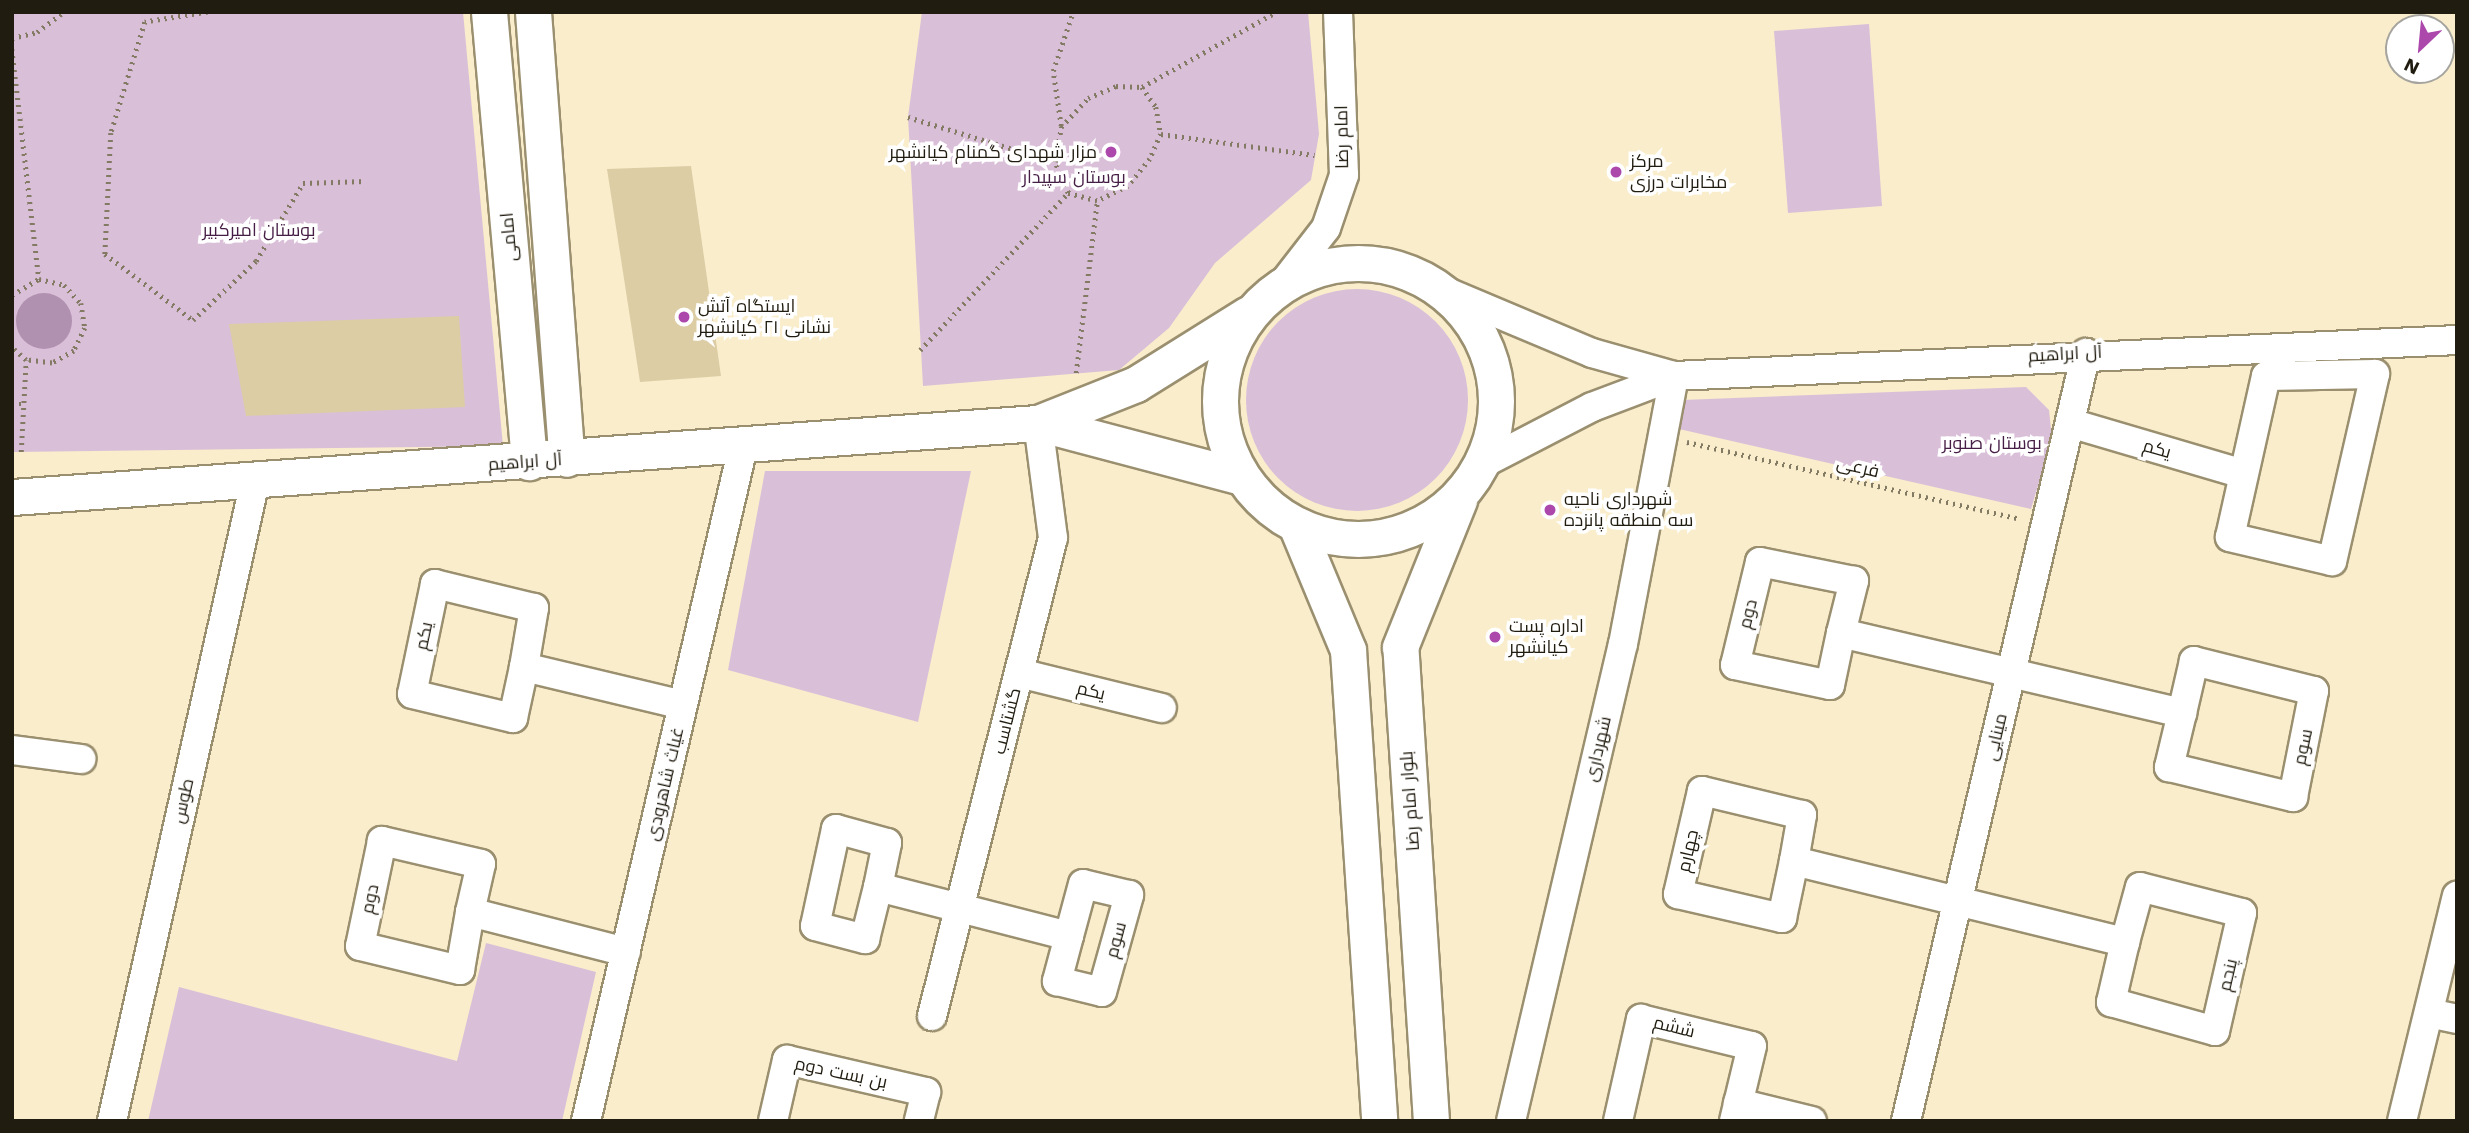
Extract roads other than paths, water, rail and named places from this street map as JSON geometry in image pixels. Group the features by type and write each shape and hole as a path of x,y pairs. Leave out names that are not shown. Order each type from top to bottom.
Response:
{"main road":[{"name":"امامی","path":"489,12 529,462"},
{"path":"533,12 567,459"},
{"path":"1038,423 1136,384 1254,310 1281,286 1345,263 1401,270 1442,290 1469,318 1488,351 1497,389 1495,427 1482,464 1462,494 1402,533 1330,537 1296,525 1242,477 1226,445 1221,386 1234,340 1254,310"},
{"name":"آل ابراهیم","path":"12,497 743,447 1038,423"},
{"path":"1038,423 1242,477"},
{"name":"بلوار امام رضا","path":"1431,1121 1400,647 1462,494"},
{"path":"1296,525 1348,650 1379,1121"}],"street":[{"name":"امام رضا","path":"1281,286 1326,228 1344,175 1338,12"},
{"path":"1442,290 1592,354 1674,376"},
{"name":"آل ابراهیم","path":"1674,376 2087,353 2457,340"},
{"name":"مینایی","path":"1906,1121 2087,353"},
{"path":"2375,374 2332,561 2230,537 2243,474 2266,376 2375,374"},
{"path":"1482,464 1592,407 1674,376"},
{"name":"شهرداری","path":"1511,1121 1623,644 1674,376"},
{"name":"گشتاسب","path":"932,1016 1054,538 1038,423"},
{"name":"یکم","path":"2070,423 2243,474"},
{"name":"غیاث شاهرودی","path":"586,1121 743,447"},
{"name":"طوس","path":"112,1121 255,481"},
{"name":"دوم","path":"1760,562 1854,581 1841,633 1830,685 1735,664 1760,562"},
{"name":"یکم","path":"435,584 534,608 524,667 513,718 412,694 435,584"},
{"path":"1841,633 2182,713"},
{"name":"سوم","path":"2194,662 2314,691 2293,797 2169,767 2182,713 2194,662"},
{"path":"524,667 683,705"},
{"name":"یکم","path":"1019,674 1162,708"},
{"path":"12,750 81,759"},
{"name":"چهارم","path":"1702,791 1801,815 1794,860 1782,918 1678,894 1702,791"},
{"name":"دوم","path":"382,841 481,864 470,912 460,970 360,946 382,841"},
{"path":"1794,860 1957,904 2125,942"},
{"path":"878,887 1069,936"},
{"name":"پنجم","path":"2140,887 2242,914 2215,1031 2111,1002 2125,942 2140,887"},
{"path":"2402,1121 2457,896"},
{"path":"470,912 626,952"},
{"path":"2429,1013 2457,1019"},
{"name":"ششم","path":"1618,1121 1641,1019 1752,1046 1736,1112 1812,1121"},
{"name":"بن بست دوم","path":"773,1121 787,1060 926,1092 919,1121"}],"place":[{"name":"مزار شهدای گمنام کیانشهر","path":"1111,152"},
{"name":"مرکز مخابرات درزی","path":"1616,172"},
{"name":"ایستگاه آتش نشانی ۲۱ کیانشهر","path":"684,317"},
{"name":"شهرداری ناحیه سه منطقه پانزده","path":"1550,510"},
{"name":"اداره پست کیانشهر","path":"1495,637"}],"park label":[{"name":"بوستان سپیدار","path":"1074,177"},
{"name":"بوستان امیرکبیر","path":"259,230"},
{"name":"بوستان صنوبر","path":"1992,443"}]}
